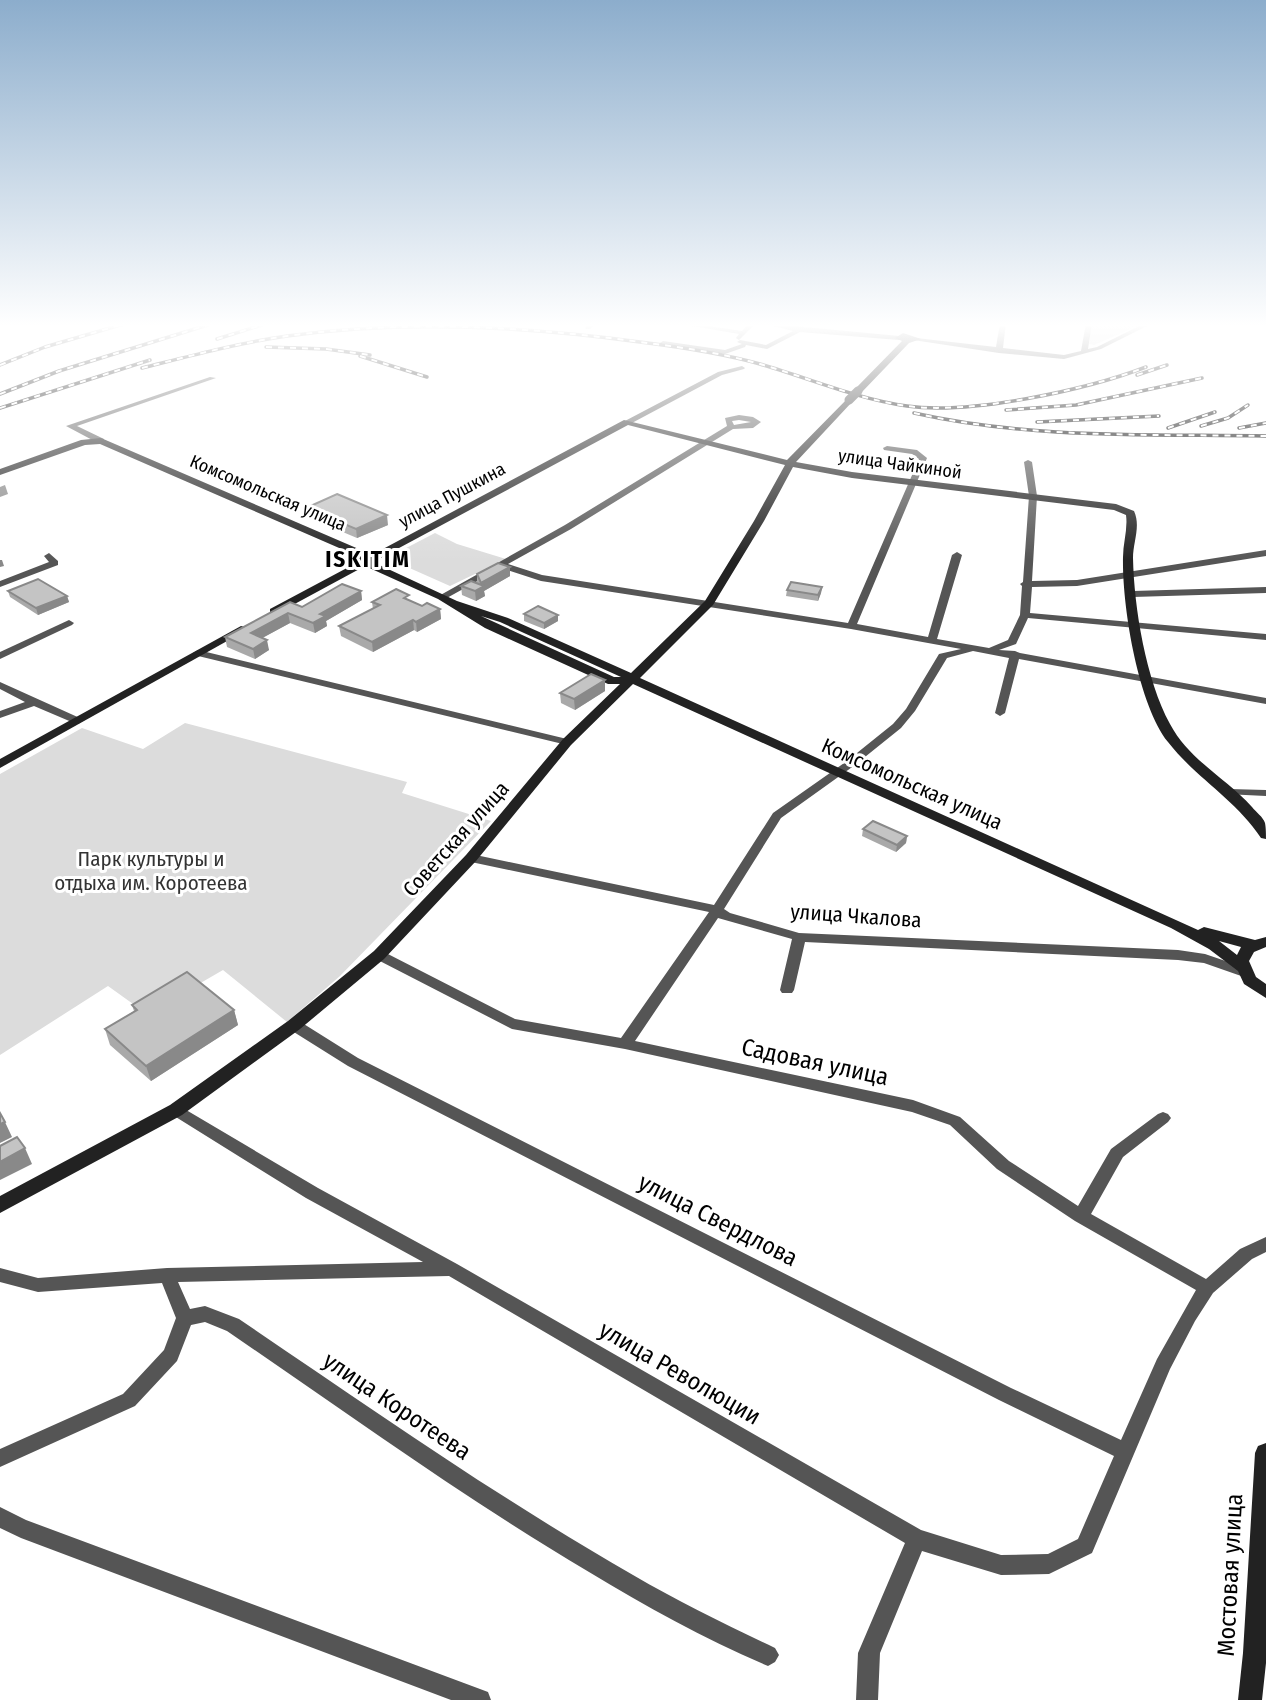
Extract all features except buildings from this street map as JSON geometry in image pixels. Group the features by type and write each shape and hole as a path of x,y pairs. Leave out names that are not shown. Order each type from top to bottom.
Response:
{"main road":[{"name":"Советская улица","path":"0,1205 176,1110 293,1026 379,955 471,858 567,742 709,603 759,521 788,463 847,402"},
{"name":"улица Чайкиной","path":"627,422 788,463 912,484 1115,507 1130,513 1133,522 1127,549 1129,573"},
{"name":"улица Пушкина","path":"268,614 627,422"},
{"name":"Комсомольская улица","path":"101,441 357,552 372,567 442,597 489,626 612,681 633,679 1176,924 1214,945 1266,992"},
{"path":"0,472 84,442 101,441"},
{"path":"1129,573 1146,678 1162,723 1173,742 1254,816 1266,835"},
{"path":"0,764 256,621"},
{"name":"Комсомольская улица","path":"1176,924 1260,943"},
{"path":"1243,969 1243,954 1260,943"},
{"name":"Мостовая улица","path":"1250,1700 1266,1454"}],"street":[{"path":"101,441 70,426 140,402"},
{"name":"улица Пушкина","path":"627,422 664,402"},
{"path":"442,597 501,565 731,427"},
{"path":"851,626 923,458 914,452 887,448"},
{"path":"625,1044 717,910 777,816 883,737 904,718 943,656 957,651 1001,648 1012,642 1025,615 1033,496 1028,462"},
{"path":"1025,584 1077,583 1266,553"},
{"path":"932,640 957,555"},
{"path":"0,584 55,563 50,556"},
{"path":"501,565 541,578 851,626 1266,701"},
{"path":"1133,594 1266,590"},
{"path":"1025,615 1266,637"},
{"path":"0,656 69,623"},
{"path":"198,653 567,742"},
{"path":"1000,713 1015,654"},
{"path":"0,685 78,721"},
{"path":"0,715 34,702"},
{"path":"1229,792 1266,793"},
{"name":"улица Чкалова","path":"471,858 717,910 725,916 799,937 1178,955 1243,969"},
{"path":"787,990 799,937"},
{"name":"Садовая улица","path":"379,955 512,1024 625,1044 913,1106 955,1121 1003,1165 1081,1216 1208,1288"},
{"name":"улица Свердлова","path":"293,1026 353,1062 1005,1394 1124,1451"},
{"name":"улица Революции","path":"176,1110 312,1193 451,1269 916,1539 1001,1565 1049,1564 1085,1546 1124,1451"},
{"path":"1081,1216 1117,1153 1163,1118"},
{"path":"1124,1451 1163,1365 1208,1288 1246,1254 1266,1244"},
{"path":"0,1275 38,1285 167,1275 451,1269"},
{"path":"0,1458 130,1400 171,1355 185,1318 167,1275"},
{"name":"улица Коротеева","path":"185,1318 205,1314 233,1325 550,1538 696,1623 768,1655"},
{"path":"0,1517 47,1538 480,1700"},
{"path":"867,1700 869,1653 916,1539"}],"green space":[{"path":"435,533 457,544 506,559 450,586 387,558"},
{"name":"Парк культуры и отдыха им. Коротеева","path":"185,723 407,782 402,793 491,821 340,976 287,1022 223,970 147,1014 108,986 0,1055 0,774 82,728 143,749"}],"railway":[{"path":"0,408 18,402"},
{"path":"886,402 933,408 1003,402"},
{"path":"1006,410 1088,402"},
{"path":"1201,426 1228,418 1248,405"},
{"path":"1168,428 1215,412"},
{"path":"914,413 1045,431 1266,436"},
{"path":"1037,422 1159,416"},
{"path":"1239,428 1266,423"}],"district":[{"name":"ISKITIM","path":"368,559"}]}
